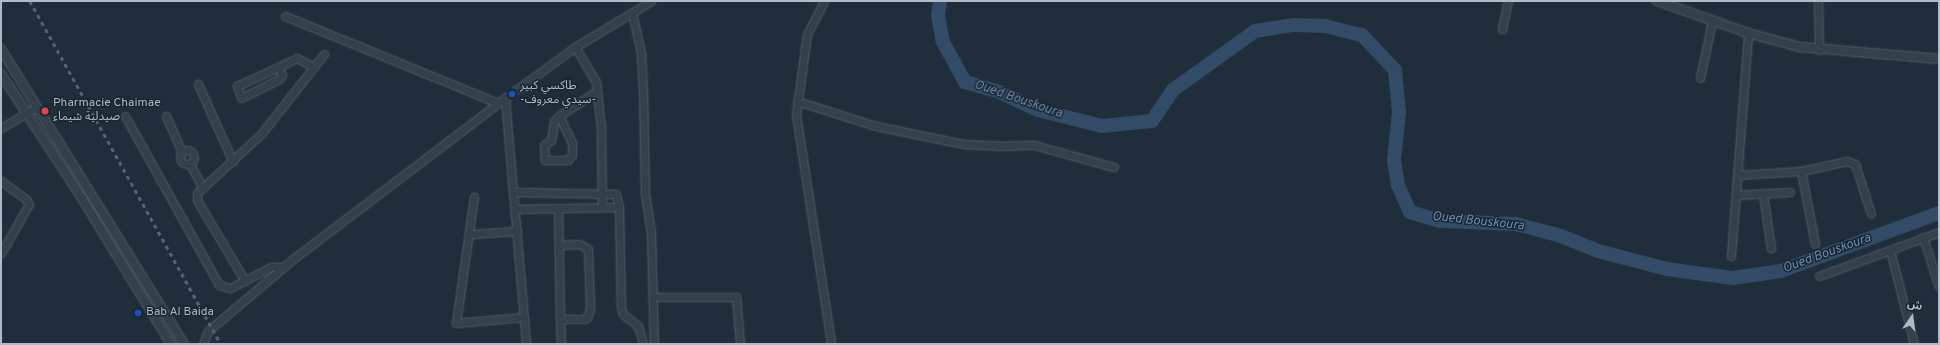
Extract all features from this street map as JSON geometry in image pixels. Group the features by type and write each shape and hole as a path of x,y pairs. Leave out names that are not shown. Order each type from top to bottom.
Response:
{"street":[{"path":"203,344 208,332 283,267 498,103 575,47 651,1"},
{"path":"824,1 806,34 797,101 798,140 831,344"},
{"path":"1502,29 1508,1"},
{"path":"1657,1 1748,33 1819,50 1939,59"},
{"path":"1818,1 1819,50"},
{"path":"632,13 641,60 645,193 652,233 654,344"},
{"path":"285,16 498,103"},
{"path":"1700,78 1712,21"},
{"path":"1731,256 1738,175 1739,124 1748,33"},
{"path":"575,47 594,74 597,91 602,207"},
{"path":"1,49 184,344"},
{"path":"245,281 197,200 197,193 202,187 233,162 274,119 324,54"},
{"path":"278,67 282,75 279,79 241,98 237,86 297,58 313,67"},
{"path":"1,74 138,288 171,344"},
{"path":"198,84 233,162"},
{"path":"559,116 572,143 572,155 568,160 545,160 544,145 551,140 554,122 559,116 597,91"},
{"path":"505,98 515,192 526,344"},
{"path":"797,101 876,126 964,144 999,146 1034,145 1114,167"},
{"path":"2,129 37,107"},
{"path":"125,116 219,285 230,288 271,267 283,267"},
{"path":"166,116 182,152 190,150 194,160 190,164 202,187"},
{"path":"1738,175 1801,171 1847,161 1855,164 1871,214"},
{"path":"1801,171 1815,244"},
{"path":"1,181 26,199 29,204 3,244 1,253"},
{"path":"515,192 616,194 619,207 620,308 623,314 638,326 644,344"},
{"path":"1736,195 1790,192"},
{"path":"1763,194 1771,248"},
{"path":"474,197 471,234 456,323 524,317"},
{"path":"516,209 619,207"},
{"path":"558,208 561,344"},
{"path":"471,234 518,231"},
{"path":"1819,276 1939,232"},
{"path":"1923,237 1939,287"},
{"path":"559,245 579,244 588,249 590,309 587,318 560,319"},
{"path":"1890,250 1914,344"},
{"path":"654,297 736,297 740,344"}],"waterway":[{"name":"Oued Bouskoura","path":"940,1 938,15 943,42 965,82 997,91 1038,110 1102,126 1152,121 1173,90 1255,31 1294,25 1325,26 1362,35 1395,70 1399,112 1394,160 1398,185 1410,212 1440,221 1516,224 1561,236 1598,251 1667,269 1733,278 1781,271 1939,213"}],"railway":[{"path":"30,1 221,344"}],"place":[{"name":"طاكسي كبير -سيدي معروف-","path":"512,94"},
{"name":"Pharmacie Chaimae صيدلية شيماء","path":"45,111"},
{"name":"Bab Al Baida","path":"138,313"}]}
